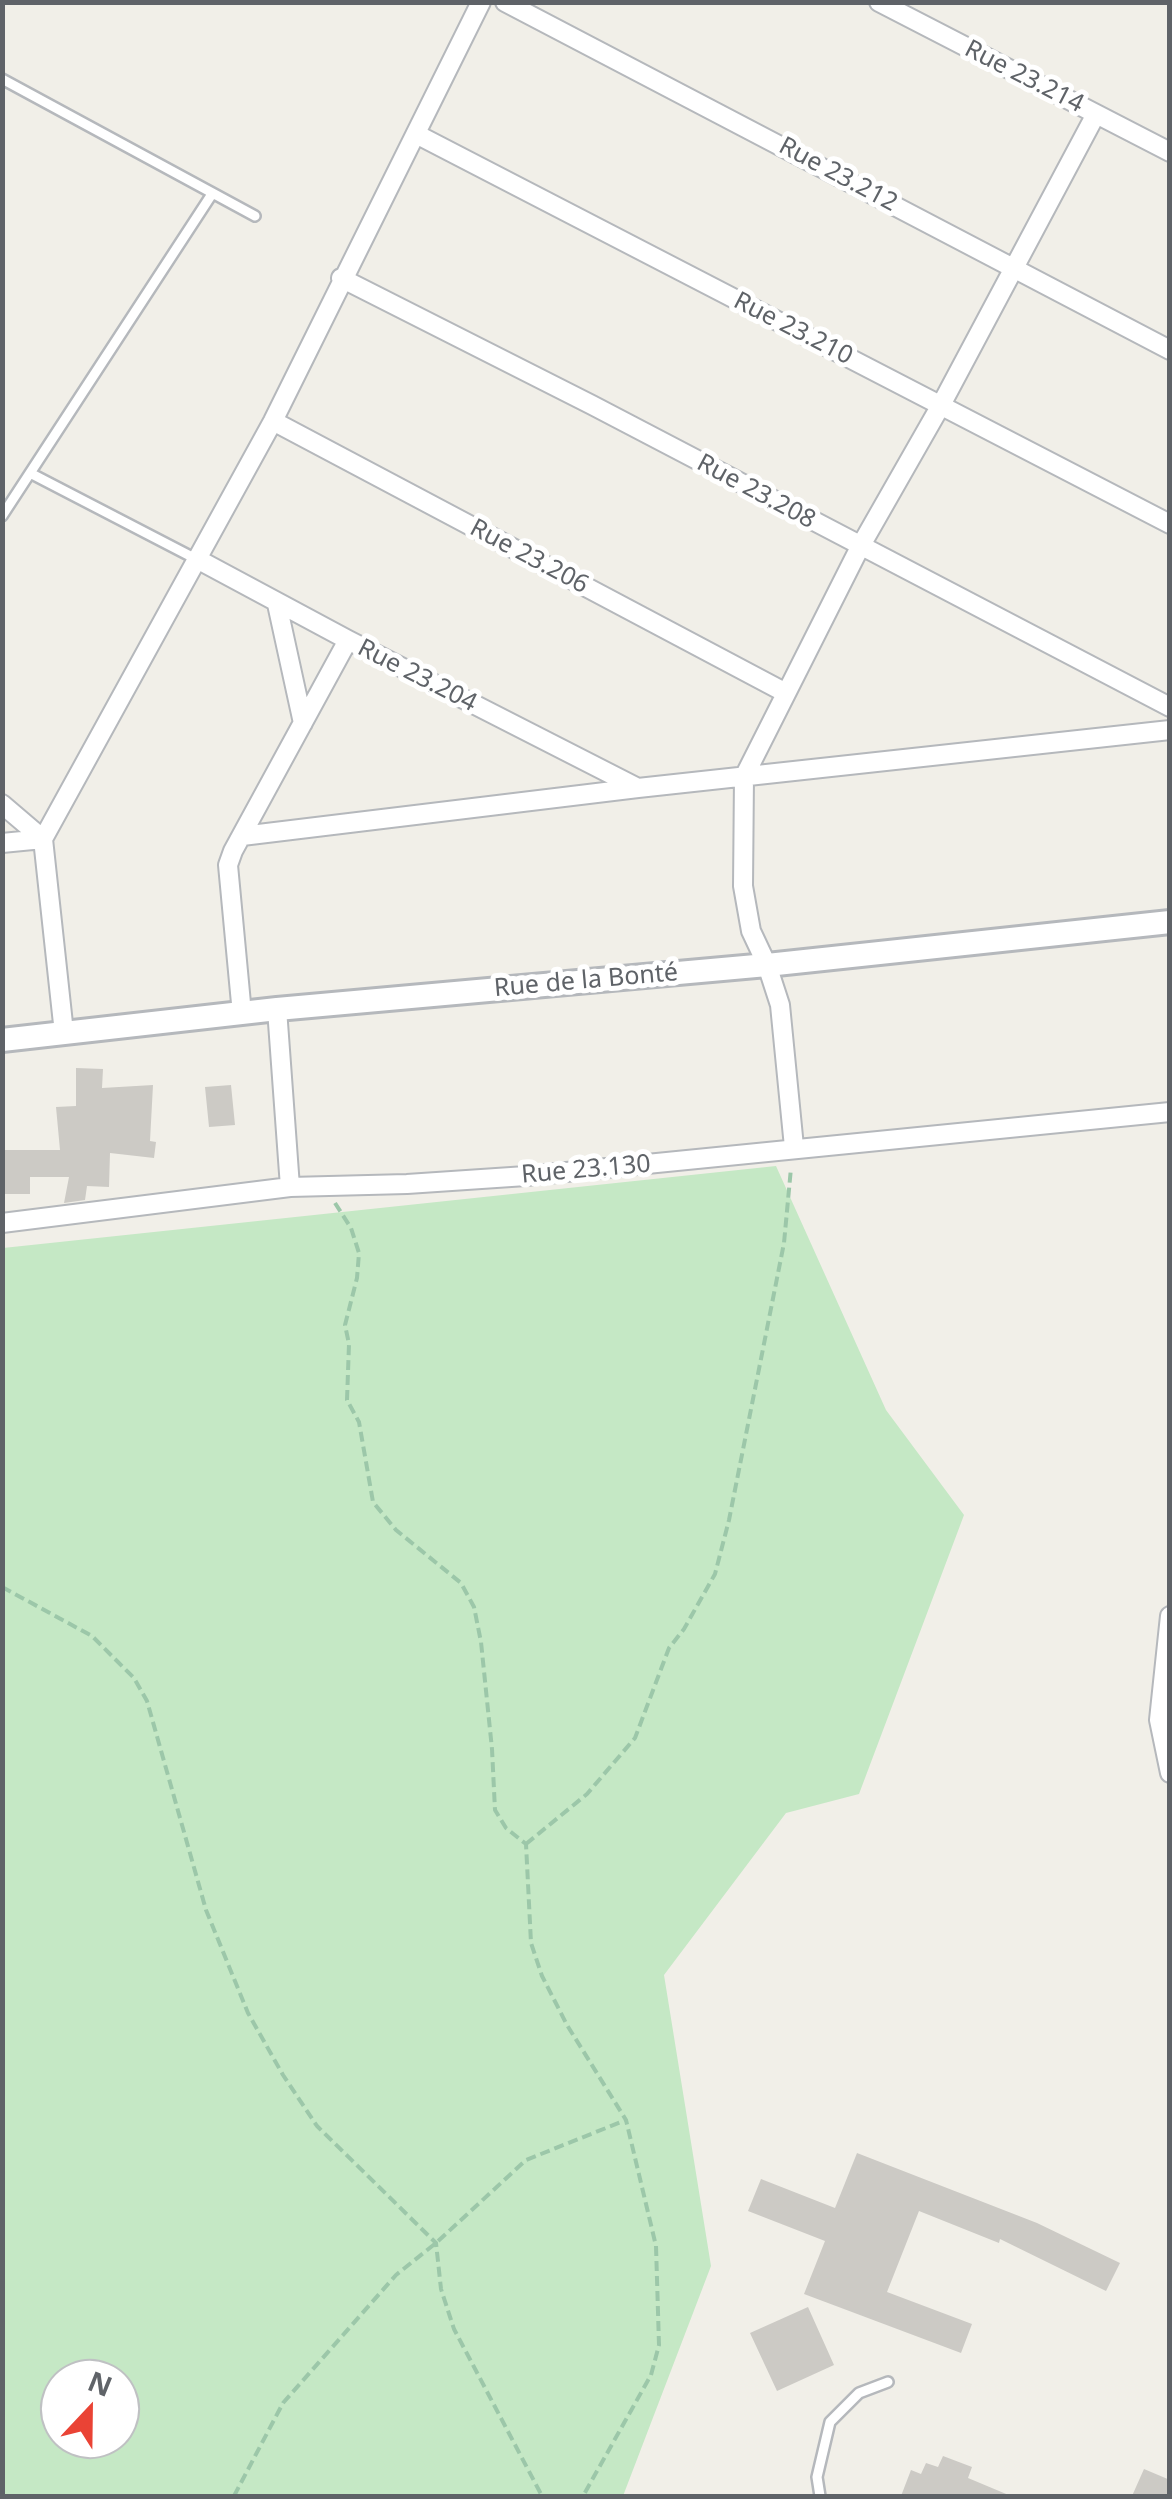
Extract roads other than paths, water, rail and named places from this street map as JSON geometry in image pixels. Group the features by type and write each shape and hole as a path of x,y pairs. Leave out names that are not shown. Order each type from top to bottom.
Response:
{"street":[{"path":"64,1033 43,839 273,420 481,2"},
{"name":"Rue 23.212","path":"505,2 1170,350"},
{"name":"Rue 23.214","path":"879,2 1170,152"},
{"path":"794,1147 780,1005 768,965 751,930 743,886 744,777 860,547 1096,114"},
{"name":"Rue 23.210","path":"416,134 1170,524"},
{"name":"Rue 23.208","path":"341,278 1170,707"},
{"name":"Rue 23.206","path":"273,420 786,693"},
{"name":"Rue 23.204","path":"197,559 638,788"},
{"path":"278,604 303,723"},
{"path":"242,1014 228,865 348,640"},
{"path":"242,836 1170,730"},
{"path":"2,804 43,839"},
{"path":"2,844 43,839"},
{"name":"Rue de la Bonté","path":"2,1040 276,1009 768,965 1170,922"},
{"path":"276,1009 290,1187"},
{"name":"Rue 23.130","path":"2,1223 290,1187 526,1176 1170,1112"},
{"path":"1170,1616 1159,1720 1170,1773"}],"lane":[{"path":"2,79 256,216"},
{"path":"2,516 212,194"},
{"path":"30,473 197,559"},
{"path":"820,2496 816,2476 830,2422 859,2393 888,2382"}]}
